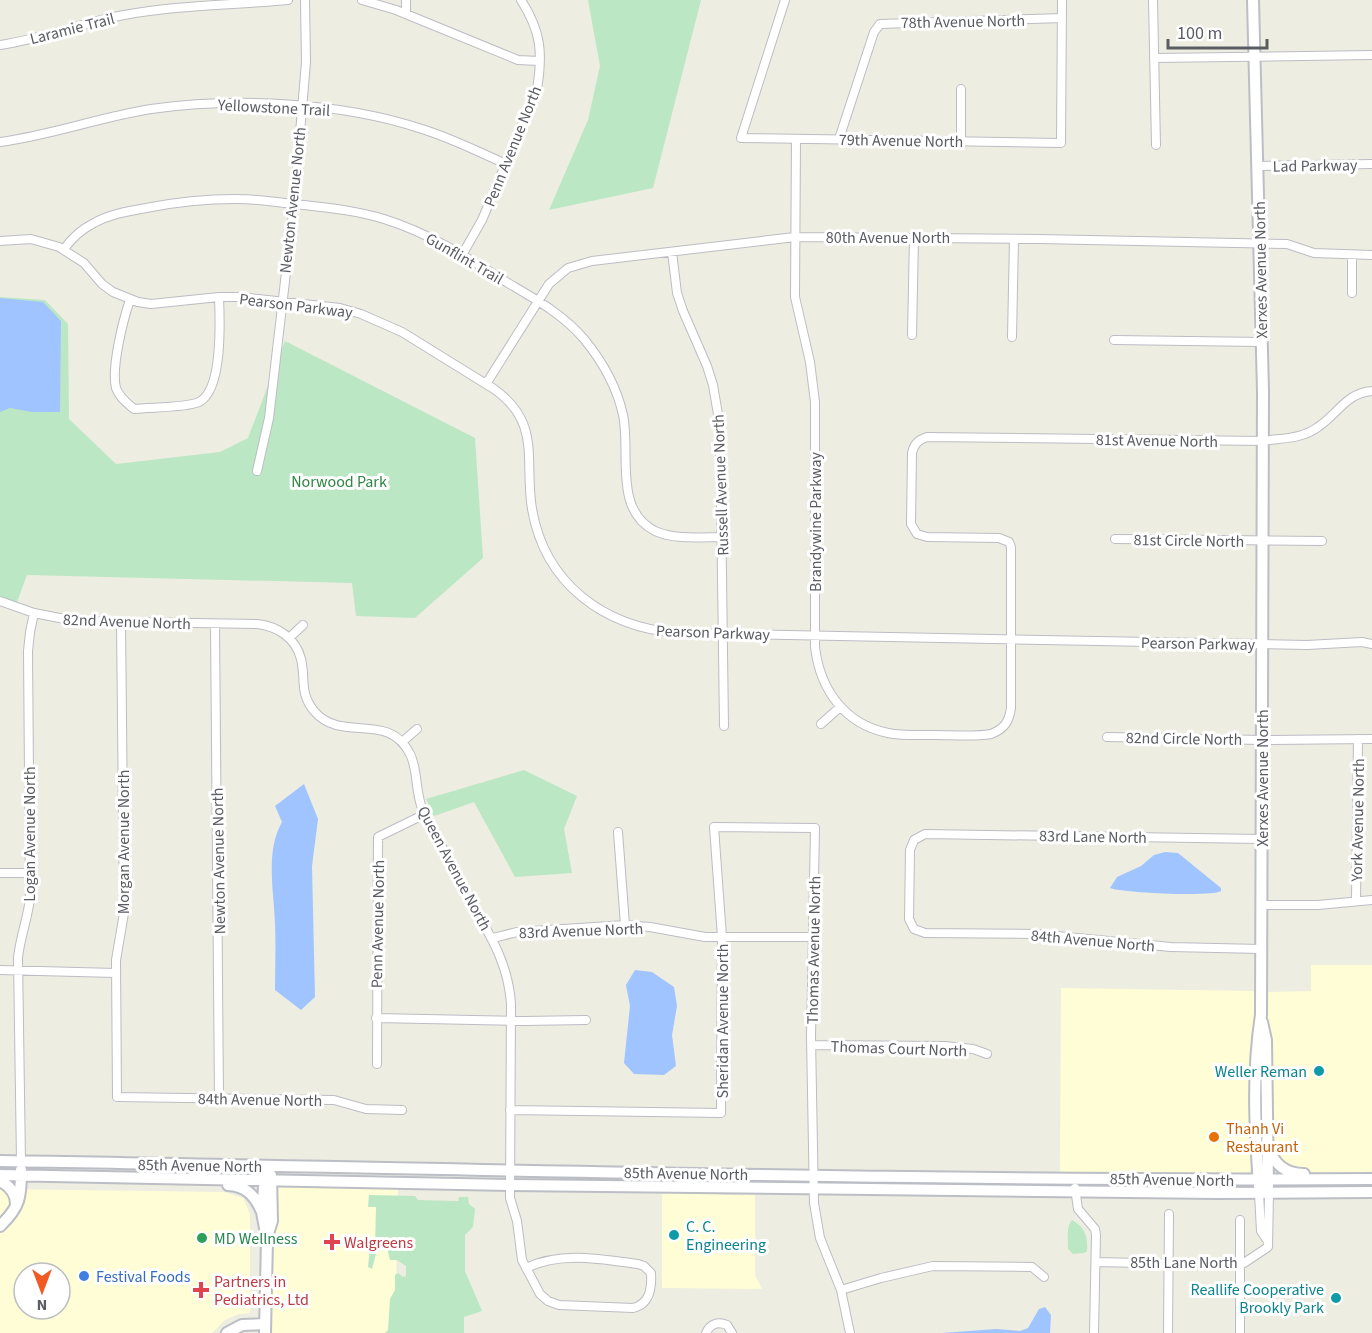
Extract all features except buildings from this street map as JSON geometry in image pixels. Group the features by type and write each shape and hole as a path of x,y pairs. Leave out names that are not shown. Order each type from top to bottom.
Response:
{"main road":[{"name":"Xerxes Avenue North","path":"1254,0 1263,441 1261,1015 1257,1040 1254,1102 1264,1193"},
{"name":"Xerxes Avenue North","path":"1261,1015 1266,1040 1267,1140 1263,1180"},
{"path":"1267,1140 1271,1155 1284,1169 1298,1174 1332,1173 1351,1179"},
{"name":"85th Avenue North","path":"0,1161 814,1175 1372,1179"},
{"path":"0,1226 15,1211 20,1198 21,1161"},
{"path":"267,1239 272,1221 268,1167"},
{"name":"85th Avenue North","path":"0,1174 510,1185 1264,1193 1372,1192"},
{"path":"130,1177 154,1183 238,1186 251,1193 262,1212 267,1239 265,1328 242,1325 228,1333"},
{"path":"262,1212 268,1180"},
{"path":"0,1181 10,1188 16,1197 15,1211"}],"street":[{"name":"Laramie Trail","path":"0,45 28,40 88,23 159,10 288,0"},
{"name":"Newton Avenue North","path":"257,471 269,418 294,204 306,62 305,0"},
{"path":"362,0 406,14 506,56 518,60 539,61"},
{"path":"406,0 406,14"},
{"name":"Penn Avenue North","path":"462,255 482,220 537,89 538,34 536,25 521,0"},
{"name":"79th Avenue North","path":"785,0 741,138 1061,143 1062,18"},
{"path":"1062,0 1062,18"},
{"path":"1153,0 1156,145"},
{"name":"78th Avenue North","path":"838,139 874,32 880,24 1062,18"},
{"path":"1154,58 1372,55"},
{"path":"961,88 961,141"},
{"name":"Yellowstone Trail","path":"0,142 163,108 221,103 256,103 361,114 398,121 450,139 506,164"},
{"name":"Brandywine Parkway","path":"796,139 795,297 810,362 815,402 815,635 817,662 821,676 840,707 874,729 888,733 991,735 1004,728 1008,722 1011,708 1012,638"},
{"name":"Lad Parkway","path":"1257,166 1372,164"},
{"name":"Gunflint Trail","path":"63,249 82,230 95,222 148,207 197,200 238,199 357,212 383,218 434,239 556,313 576,330 595,354 607,372 619,400 627,448 627,487 633,508 639,517 655,531 666,534 723,537"},
{"name":"80th Avenue North","path":"486,384 549,284 558,275 580,264 795,237 1287,244 1314,253 1372,255"},
{"path":"912,335 914,237"},
{"name":"Pearson Parkway","path":"0,241 31,239 63,249 84,263 102,284 130,300 151,304 240,297 340,308 371,318 402,332 506,398 523,421 529,449 530,489 537,530 555,567 567,583 599,610 636,627 656,631 723,634 1307,645 1362,642 1372,644"},
{"path":"1012,337 1014,239"},
{"name":"Russell Avenue North","path":"672,252 677,293 682,311 707,366 717,406 721,447 723,537 724,726"},
{"path":"1352,255 1352,293"},
{"path":"130,300 122,328 115,379 120,396 134,409 190,404 199,402 206,396 214,380 220,326 219,297"},
{"path":"1114,340 1262,342"},
{"name":"81st Avenue North","path":"1012,638 1012,552 1009,542 999,538 927,537 916,534 913,529 911,524 912,453 915,444 920,440 927,437 1263,441 1307,434 1328,419 1347,399 1356,394 1372,391"},
{"name":"81st Circle North","path":"1115,539 1263,541"},
{"path":"1263,541 1322,541"},
{"name":"82nd Avenue North","path":"0,602 34,613 75,621 257,624 274,628 289,638"},
{"name":"Logan Avenue North","path":"21,1161 19,971 21,934 29,910 28,651 34,613"},
{"name":"Morgan Avenue North","path":"117,1097 116,973 117,948 124,913 121,623"},
{"name":"Newton Avenue North","path":"215,624 219,1098"},
{"path":"303,625 289,638 301,658 304,694 316,714 326,722 337,726 381,729 391,733 402,742 417,729"},
{"path":"821,724 840,707"},
{"name":"82nd Circle North","path":"1107,737 1262,740"},
{"name":"York Avenue North","path":"1356,901 1358,739"},
{"path":"1262,740 1372,739"},
{"name":"Queen Avenue North","path":"402,742 412,756 418,798 425,814 493,938 507,974 511,997 510,1198 517,1221 520,1253 526,1268 540,1294 553,1304 633,1308 644,1302 651,1290 651,1273 638,1264 562,1257 539,1261 526,1268"},
{"name":"Penn Avenue North","path":"377,1064 378,837 425,814"},
{"name":"Sheridan Avenue North","path":"510,1110 721,1113 722,938 714,827"},
{"name":"Thomas Avenue North","path":"714,827 815,828 811,1045 813,1188 820,1238 841,1290 850,1333"},
{"path":"618,832 625,925"},
{"name":"83rd Lane North","path":"925,933 914,929 909,919 910,850 914,840 925,834 1261,839"},
{"path":"0,873 30,873"},
{"path":"1261,905 1318,905 1372,900"},
{"name":"83rd Avenue North","path":"493,938 517,932 625,925 722,938 814,938"},
{"name":"84th Avenue North","path":"925,933 1036,934 1171,947 1261,949"},
{"path":"0,970 116,973"},
{"path":"376,1018 586,1020"},
{"name":"Thomas Court North","path":"811,1045 945,1046 973,1049 987,1054"},
{"name":"84th Avenue North","path":"117,1097 334,1100 366,1108 402,1110"},
{"path":"1071,1178 1076,1191 1078,1209 1095,1231 1094,1333"},
{"name":"Xerxes Avenue North","path":"1264,1193 1269,1230 1268,1244"},
{"path":"1168,1333 1169,1214"},
{"path":"1240,1220 1240,1333"},
{"name":"85th Lane North","path":"1096,1262 1239,1264 1256,1256 1268,1244"},
{"path":"841,1290 933,1266 1032,1267 1044,1277"},
{"path":"706,1333 710,1327 718,1323 727,1325 732,1333"}],"shaded area":[{"path":"1311,965 1372,965 1372,1172 1297,1172 1286,1168 1272,1146 1267,992 1311,991"},
{"path":"1061,988 1254,991 1255,1033 1250,1108 1252,1167 1250,1171 1239,1176 1060,1173"},
{"path":"285,1185 398,1187 395,1333 271,1333 276,1192 279,1187"},
{"path":"0,1189 224,1192 243,1198 250,1214 250,1313 239,1314 225,1320 212,1333 0,1333"},
{"path":"662,1190 755,1195 755,1275 762,1289 662,1288"}],"green space":[{"path":"588,0 701,0 653,188 549,210 588,120 600,66"},
{"name":"Norwood Park","path":"0,297 45,300 68,324 69,419 116,464 220,452 248,438 285,341 475,438 483,558 415,618 356,616 352,583 27,575 17,602 0,596"},
{"path":"524,770 577,796 564,829 572,873 515,877 474,802 434,816 426,799"},
{"path":"369,1195 415,1196 418,1200 458,1201 459,1197 468,1197 469,1204 475,1209 473,1227 465,1235 465,1271 482,1311 464,1317 464,1333 385,1333 388,1330 390,1299 395,1290 395,1275 398,1273 403,1277 406,1276 406,1266 397,1260 390,1260 386,1244 378,1246 372,1269 368,1267 370,1247 375,1247 376,1207 368,1207"},
{"path":"1072,1220 1085,1233 1087,1251 1084,1253 1073,1254 1068,1249 1068,1230"}],"water":[{"path":"0,298 43,302 61,321 60,412 32,412 10,408 0,412"},
{"path":"304,784 318,819 312,866 315,997 301,1010 275,990 272,859 282,822 275,806"},
{"path":"1165,852 1178,853 1221,888 1221,891 1202,894 1167,894 1110,888 1117,877 1141,866 1154,855"},
{"path":"635,970 652,972 674,987 677,1006 672,1035 676,1066 664,1075 634,1074 624,1063 630,1006 626,985"},
{"path":"1045,1307 1051,1315 1050,1333 942,1333 996,1329 1020,1331 1028,1328 1039,1309"}],"place":[{"name":"Weller Reman","path":"1319,1071"},
{"name":"Thanh Vi Restaurant","path":"1214,1137"},
{"name":"C. C. Engineering","path":"674,1235"},
{"name":"MD Wellness","path":"202,1238"},
{"name":"Walgreens","path":"332,1242"},
{"name":"Festival Foods","path":"84,1276"},
{"name":"Partners in Pediatrics, Ltd","path":"201,1290"},
{"name":"Reallife Cooperative Brookly Park","path":"1336,1298"}]}
